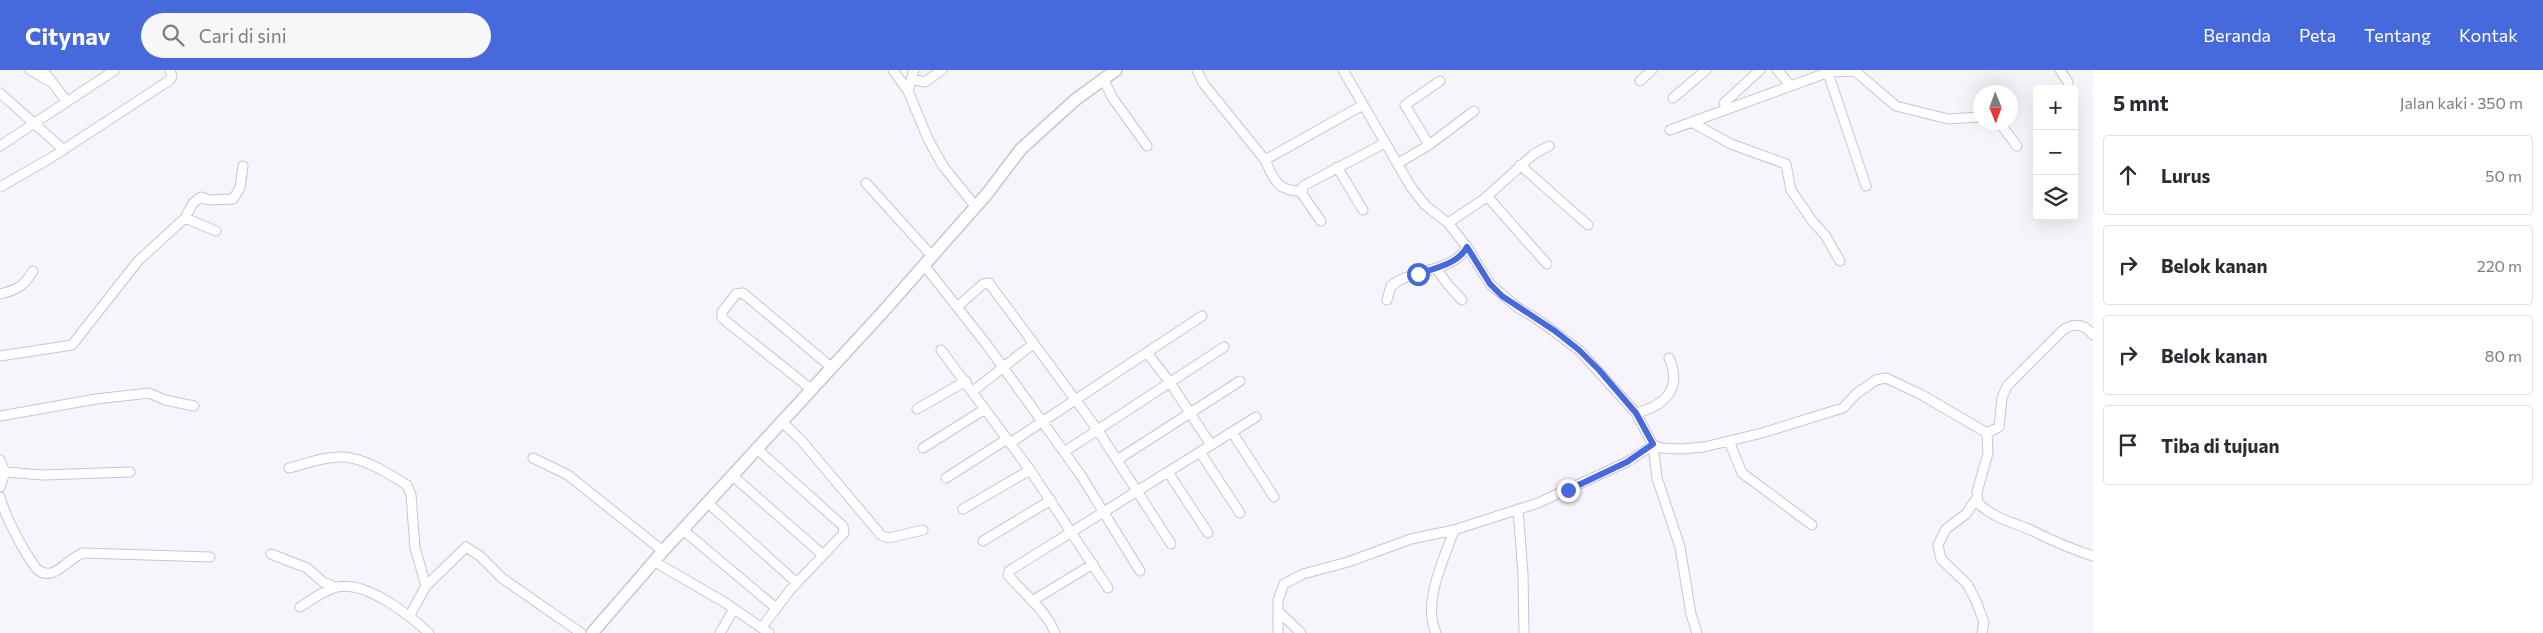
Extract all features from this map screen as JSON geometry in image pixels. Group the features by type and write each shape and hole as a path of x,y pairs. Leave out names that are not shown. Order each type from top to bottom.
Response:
{"street":[{"path":"30,70 50,82"},
{"path":"0,146 115,70"},
{"path":"0,187 64,150 170,80 172,76 170,70"},
{"path":"893,70 908,90 943,166 976,207"},
{"path":"908,90 912,74 925,82 942,70"},
{"path":"592,633 663,551 976,207 1021,149 1069,106 1116,70"},
{"path":"1197,70 1203,83 1265,160 1274,179 1281,187 1290,191 1302,191"},
{"path":"1343,70 1397,164 1425,205 1448,223 1467,247 1490,284 1502,296 1579,350 1636,413 1653,444 1657,478 1680,547 1690,614 1697,633"},
{"path":"1640,81 1652,70"},
{"path":"1674,98 1706,70"},
{"path":"1724,103 1760,70"},
{"path":"1777,70 1791,86"},
{"path":"2060,70 2068,82"},
{"path":"45,71 50,82 66,102"},
{"path":"1828,71 1866,186"},
{"path":"1670,130 1828,71 1855,71 1896,106 1948,119 1973,117"},
{"path":"1104,80 1112,97 1147,146"},
{"path":"1429,145 1405,105 1440,80"},
{"path":"1,97 64,150"},
{"path":"1265,160 1363,105"},
{"path":"1397,164 1429,145 1474,111"},
{"path":"1693,122 1731,144 1786,164 1791,190 1813,222 1825,235 1840,261"},
{"path":"2005,130 2017,146"},
{"path":"1302,191 1303,186 1337,167 1375,150 1385,143"},
{"path":"1448,223 1487,196 1534,154 1550,146"},
{"path":"1520,165 1588,225"},
{"path":"0,356 72,345 138,262 185,218 198,198 234,199 240,188 243,166"},
{"path":"1337,167 1363,210"},
{"path":"866,183 932,256"},
{"path":"1302,191 1321,221"},
{"path":"1487,196 1547,264"},
{"path":"185,218 216,231"},
{"path":"1387,300 1391,286 1398,281 1453,261 1463,254 1467,247"},
{"path":"924,265 957,306 1064,452 1140,571"},
{"path":"1436,268 1462,300"},
{"path":"0,294 17,290 26,282 32,271"},
{"path":"957,306 983,284 989,283 1097,428 1136,492 1171,544"},
{"path":"811,389 722,318 722,312 736,294 743,293 831,367"},
{"path":"946,478 1042,422 1202,316"},
{"path":"1987,433 1998,427 2002,398 2008,386 2062,331 2076,325 2088,328 2093,335"},
{"path":"973,390 1033,344"},
{"path":"1064,452 1097,428 1224,347"},
{"path":"941,350 973,390 1030,470 1108,588"},
{"path":"1147,353 1169,381 1211,445"},
{"path":"1636,413 1652,409 1667,397 1675,375 1669,358"},
{"path":"1653,444 1661,448 1704,447 1813,419 1843,408 1856,394 1876,380 1886,378 1922,395 1987,433"},
{"path":"917,409 966,381"},
{"path":"1117,460 1240,382"},
{"path":"0,416 96,399 149,393 165,400 194,406"},
{"path":"923,448 986,409"},
{"path":"1055,633 1052,626 1032,600 1008,573 1256,417"},
{"path":"781,421 801,440 881,535 888,538 923,530"},
{"path":"1232,432 1274,497"},
{"path":"1982,633 1984,622 1976,601 1967,584 1941,559 1938,545 1946,529 1966,514 1976,499 1988,453 1987,433"},
{"path":"1729,441 1742,474 1812,525"},
{"path":"1278,633 1278,600 1284,584 1303,574 1348,562 1411,540 1454,530 1518,509 1568,490 1627,462 1653,444"},
{"path":"756,448 844,528 844,533 796,584 762,627"},
{"path":"1200,452 1240,513"},
{"path":"288,468 337,457 348,457 376,467 407,485 411,495 415,548 426,586"},
{"path":"533,458 568,475 663,551"},
{"path":"0,460 5,472 0,487"},
{"path":"963,509 1030,470"},
{"path":"5,472 43,475 130,472"},
{"path":"1168,472 1208,533"},
{"path":"733,476 823,555"},
{"path":"0,497 18,536 38,570 44,573 54,573 72,557 83,553 210,558"},
{"path":"1976,499 1981,506 2000,519 2030,530 2051,542 2093,556"},
{"path":"983,541 1051,500"},
{"path":"708,503 796,584"},
{"path":"1518,509 1523,574 1524,633"},
{"path":"683,530 776,608"},
{"path":"1436,633 1431,622 1433,595 1454,530"},
{"path":"410,616 426,586 466,547 480,556 502,578 581,633"},
{"path":"271,554 307,568 323,582 335,588"},
{"path":"655,562 734,609 769,633"},
{"path":"1032,600 1093,564"},
{"path":"300,606 335,588 345,586 369,592 410,616 429,633"},
{"path":"720,633 734,609"},
{"path":"1278,610 1301,633"}],"route":[{"path":"1418,274 1453,261 1463,254 1467,247 1490,284 1502,296 1517,308 1555,331 1579,350 1636,413 1653,444 1627,462 1568,490"}]}
